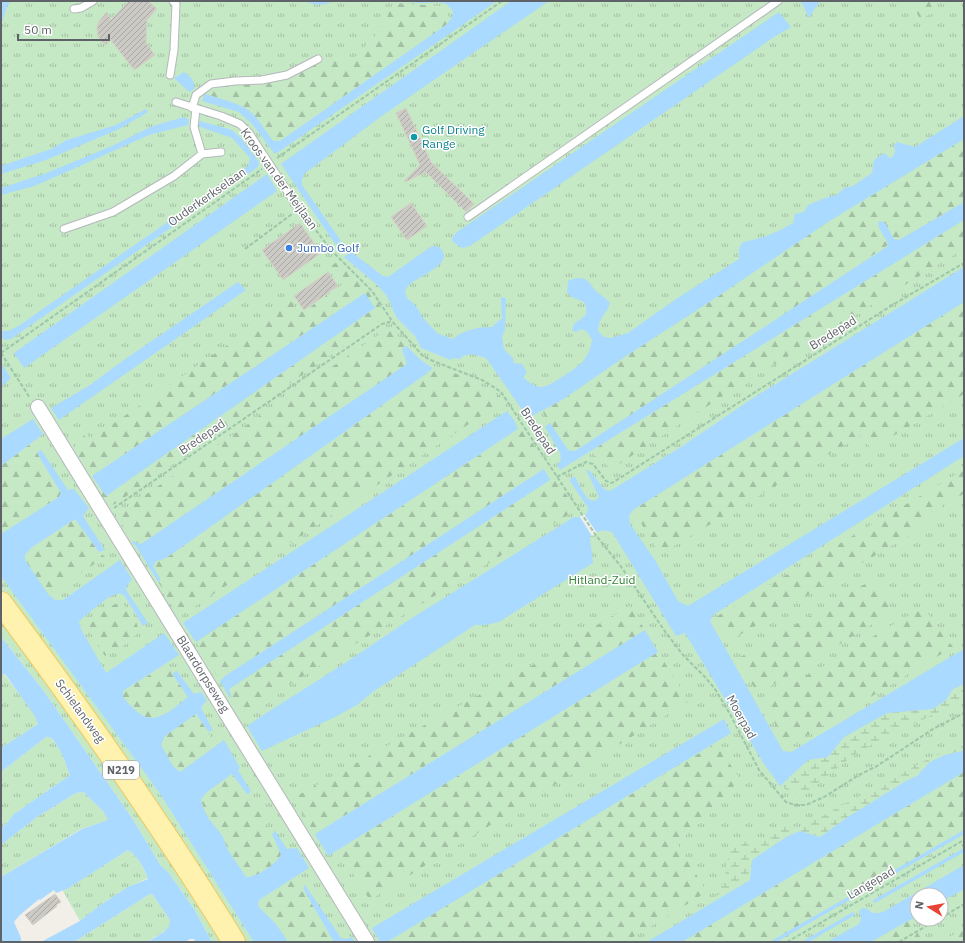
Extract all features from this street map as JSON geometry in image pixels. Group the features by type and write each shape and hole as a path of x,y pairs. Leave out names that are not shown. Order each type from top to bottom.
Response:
{"main road":[{"name":"Schielandweg","path":"1,603 107,749 164,833 234,942"}],"street":[{"name":"Blaardorpseweg","path":"38,407 367,942"}],"lane":[{"path":"74,9 81,8 93,1"},
{"path":"170,75 174,50 176,4 173,1"},
{"path":"468,217 778,1"},
{"path":"202,154 194,127 196,95 211,84 262,80 287,75 318,60"},
{"name":"Kroos van der Meijlaan","path":"176,102 221,116 240,124 249,133 300,209"},
{"path":"64,229 113,212 174,176 202,154 221,152"}],"path":[{"name":"Ouderkerkselaan","path":"1,353 502,1"},
{"path":"245,249 300,209"},
{"name":"Kroos van der Meijlaan","path":"300,209 331,250 372,291 392,322"},
{"name":"Bredepad","path":"105,514 382,324 392,322 423,356 482,380 501,392 557,477 586,462 593,464 606,481 612,483 894,304 964,263"},
{"path":"1,353 28,396 38,407"},
{"name":"Moerpad","path":"557,477 594,534 622,568 678,649 715,689 730,714 759,770 786,802 795,805 806,805 824,798 859,775 877,766 933,729 964,713"},
{"name":"Langepad","path":"786,942 964,840"},
{"path":"949,913 964,904"},
{"path":"898,942 924,927"}],"green space":[{"name":"Hitland-Zuid","path":"1,1 964,1 964,942 239,942 20,617 1,592"},
{"path":"910,1 929,1 934,12 920,19"},
{"path":"393,3 440,6 451,19 446,25 280,141 273,141 252,113 226,100 205,94 206,90 213,86 251,83 263,85 287,80 325,60 351,61 374,37 385,22"},
{"path":"964,139 964,202 899,240 894,239 885,223 878,227 888,245 589,443 575,451 568,450 542,411 562,400 828,222"},
{"path":"964,220 964,249 732,390 616,466 609,467 589,452"},
{"path":"344,257 376,284 387,296 379,304 386,317 115,504 105,508 74,457 74,449 78,441 86,434 91,439 291,301 296,310 303,312 342,285 331,266","holes":["364,293 375,308 106,495 92,476"]},
{"path":"964,302 964,394 871,449 863,434 660,554 633,510"},
{"path":"390,327 407,346 402,349 408,364 140,544 133,541 116,515"},
{"path":"435,366 471,380 505,400 179,617 159,583 160,579 153,566 156,561 164,559 175,552 426,374"},
{"path":"522,427 576,510 242,713 231,696 229,689 549,480 544,470 225,676 220,681 196,642"},
{"path":"32,443 61,493 59,497 1,534 1,466"},
{"path":"964,470 964,494 946,502 920,529 733,639 725,637 714,618"},
{"path":"75,519 99,552 105,557 48,594 25,560 25,556 31,548"},
{"path":"870,581 881,588 890,606 889,614 758,694 737,659"},
{"path":"120,602 127,608 137,623 139,632 123,646 105,656 87,627 88,623 111,606"},
{"path":"630,606 645,630 315,834 293,798 544,659 583,633"},
{"path":"923,607 953,647 788,747 768,711 771,697"},
{"path":"1,614 171,857 222,942 212,942 194,909 168,872 161,866 132,818 43,690 1,637"},
{"path":"658,652 689,701 370,900 337,850"},
{"path":"167,664 188,697 159,717 145,717 133,708 123,697 123,691"},
{"path":"1,674 4,674 36,716 38,724 1,748"},
{"path":"964,684 964,698 941,711 885,737 851,757 807,792 797,793 780,786 808,760 828,757 844,737 887,713 909,710 946,700 953,689"},
{"path":"196,713 216,745 180,772 173,766 161,745 165,736"},
{"path":"46,737 52,738 62,754 70,775 14,814 5,825 1,827 1,772"},
{"path":"964,742 964,750 945,755 930,762 917,776 906,781 848,817 820,837 800,831 788,836 752,860 751,880 710,906 725,880 730,847 750,840 763,839 779,826 802,827 958,743"},
{"path":"716,743 740,779 708,815 677,843 707,892 625,942 387,942"},
{"path":"964,772 964,834 777,942 682,942"},
{"path":"232,774 246,794 250,793 281,854 276,862 266,870 246,878 231,855 222,836 207,814 201,799 207,792"},
{"path":"83,792 103,811 109,820 81,829 1,877 1,845 37,817 76,793"},
{"path":"128,850 142,866 148,878 112,897 80,921 63,891"},
{"path":"298,875 305,885 303,889 334,942 288,942 276,924 258,906 259,900"},
{"path":"150,894 153,895 170,920 170,926 168,929 147,942 74,942"},
{"path":"909,921 909,927 914,927 923,942 871,942"},
{"path":"964,929 964,942 940,942"}],"water":[{"path":"1,1 13,1 8,4 1,25"},
{"path":"303,1 333,1 326,4 314,4"},
{"path":"410,1 497,1 277,153 274,153 253,125 239,112 202,101 204,94 242,106 255,116 273,141 280,141 446,25 451,19 453,11 446,4 418,3"},
{"path":"511,1 549,1 383,115 304,174 302,185 341,241 336,245 281,164"},
{"path":"801,1 820,1 809,18"},
{"path":"779,12 791,27 774,37 470,246 462,248 453,242 452,238 457,232"},
{"path":"184,72 190,77 194,84 194,89 189,92 174,78"},
{"path":"146,109 148,112 119,129 46,160 1,174 1,166 51,149 67,140 116,125"},
{"path":"964,116 964,139 828,222 562,400 528,418 486,358 472,354 463,356 460,359 453,358 451,360 421,348 415,336 397,318 387,296 376,284 344,257 351,252 383,276 388,277 429,248 437,246 444,254 443,259 433,270 412,282 408,286 405,291 407,298 416,306 423,318 437,333 452,339 471,330 492,327 502,318 501,297 506,298 505,329 502,337 504,349 513,358 514,363 522,364 527,373 523,377 534,385 542,387 571,371 584,360 590,350 592,339 587,332 582,329 576,332 572,330 574,324 586,315 586,309 581,300 570,296 567,292 568,281 578,278 586,280 610,303 601,318 598,331 604,337 611,338 628,333 676,299 739,259 739,248 743,242 763,237 786,227 793,223 795,214 804,212 808,205 837,195 844,188 853,186 872,173 874,160 884,153 890,158 894,155 894,145 897,142 915,147"},
{"path":"184,117 189,120 188,125 149,135 34,186 1,195 1,188 44,174 112,146 153,126"},
{"path":"200,121 232,130 241,138 259,162 258,167 11,339 6,340 1,338 1,331 8,331 17,327 248,166 250,158 232,138 200,127"},
{"path":"267,174 277,191 24,368 14,353"},
{"path":"964,202 964,220 560,470 557,465 561,460 560,453 545,427 550,423 568,450 575,451 888,246 878,223 880,221 885,223 894,239 899,240"},
{"path":"964,267 964,302 633,510 629,516 630,524 655,560 678,601 688,606 964,438 964,456 713,615 710,621 783,751 791,752 964,649 964,684 953,689 946,700 933,709 887,713 844,737 828,757 808,760 780,786 764,764 685,633 676,636 612,532 603,531 595,533 590,537 593,563 499,622 485,625 475,625 374,691 357,705 262,751 247,726 412,618 574,517 581,517 587,513 588,508 570,481 571,477 575,477 588,498 595,500 599,497 587,470 589,470 604,489 610,491 681,447 750,400"},
{"path":"238,282 246,290 59,420 51,408 90,385"},
{"path":"365,293 375,308 106,496 92,476"},
{"path":"407,346 419,358 433,368 175,552 164,559 156,561 153,566 160,579 159,583 136,546 132,543 133,541 141,544 407,364 402,349"},
{"path":"1,363 11,378 1,387"},
{"path":"507,411 514,420 518,429 196,642 183,623"},
{"path":"33,419 43,434 1,466 1,439"},
{"path":"41,450 68,490 74,489 89,508 83,516 105,550 99,552 75,519 31,548 25,555 25,560 48,594 55,600 63,600 120,560 132,579 126,590 148,623 143,626 124,595 119,594 113,595 103,601 79,621 81,629 106,673 164,633 179,655 123,691 123,697 135,710 145,717 159,717 188,697 173,675 173,673 177,671 194,694 201,692 207,700 201,708 213,730 209,732 196,714 165,736 161,745 173,766 180,772 224,740 240,768 238,770 251,791 247,794 232,774 207,792 201,799 208,818 222,835 228,850 246,877 256,875 271,866 279,858 281,854 272,834 275,831 287,849 297,848 309,868 259,900 258,906 276,924 288,942 254,942 159,792 1,576 1,534 59,497 61,493 37,453"},
{"path":"544,469 550,480 229,689 231,696 230,698 220,681 225,676"},
{"path":"645,630 658,652 328,856 315,834"},
{"path":"1,637 43,690 132,818 161,866 168,872 194,909 212,942 195,942 194,939 190,939 185,942 147,942 158,936 170,924 170,920 153,895 150,894 74,942 41,942 80,921 99,906 128,887 148,879 140,863 128,850 67,889 56,893 54,890 40,900 39,899 14,922 21,938 21,942 1,942 1,877 82,829 108,820 103,811 83,792 76,793 37,817 1,845 1,827 5,825 14,814 70,775 62,754 52,738 46,737 1,772 1,748 38,724 35,716 5,674 1,674"},
{"path":"724,719 731,733 387,942 380,942 372,928"},
{"path":"964,750 964,772 682,942 647,942 750,880 752,860 788,836 800,831 820,837 848,817 906,781 917,776 930,762 945,755"},
{"path":"964,865 964,889 949,897 949,887 926,887"},
{"path":"305,885 341,938 347,939 352,937 355,942 334,942 303,888"},
{"path":"909,897 909,921 871,942 827,942 859,924 861,919 859,912 862,908 868,909 872,913 883,912"}],"pier":[{"path":"584,514 597,533 592,536 580,517"}],"building":[{"path":"129,1 148,1 157,9 147,20 146,43 155,55 134,70 110,39 106,45 101,41 98,36 97,29 99,21 107,12 111,20"},
{"name":"Golf Driving Range","path":"406,108 431,162 474,204 466,212 426,172 405,182 404,181 420,165 396,113"},
{"path":"411,203 427,226 407,240 391,217"},
{"path":"300,223 321,253 283,280 262,250"},
{"path":"328,272 338,286 304,310 294,296"},
{"path":"55,894 61,902 33,925 25,915"}],"waterway":[{"path":"773,942 964,832"},
{"path":"875,901 964,850"},
{"path":"805,942 853,914"}],"place":[{"name":"Golf Driving Range","path":"414,137"},
{"name":"Jumbo Golf","path":"289,248"}]}
